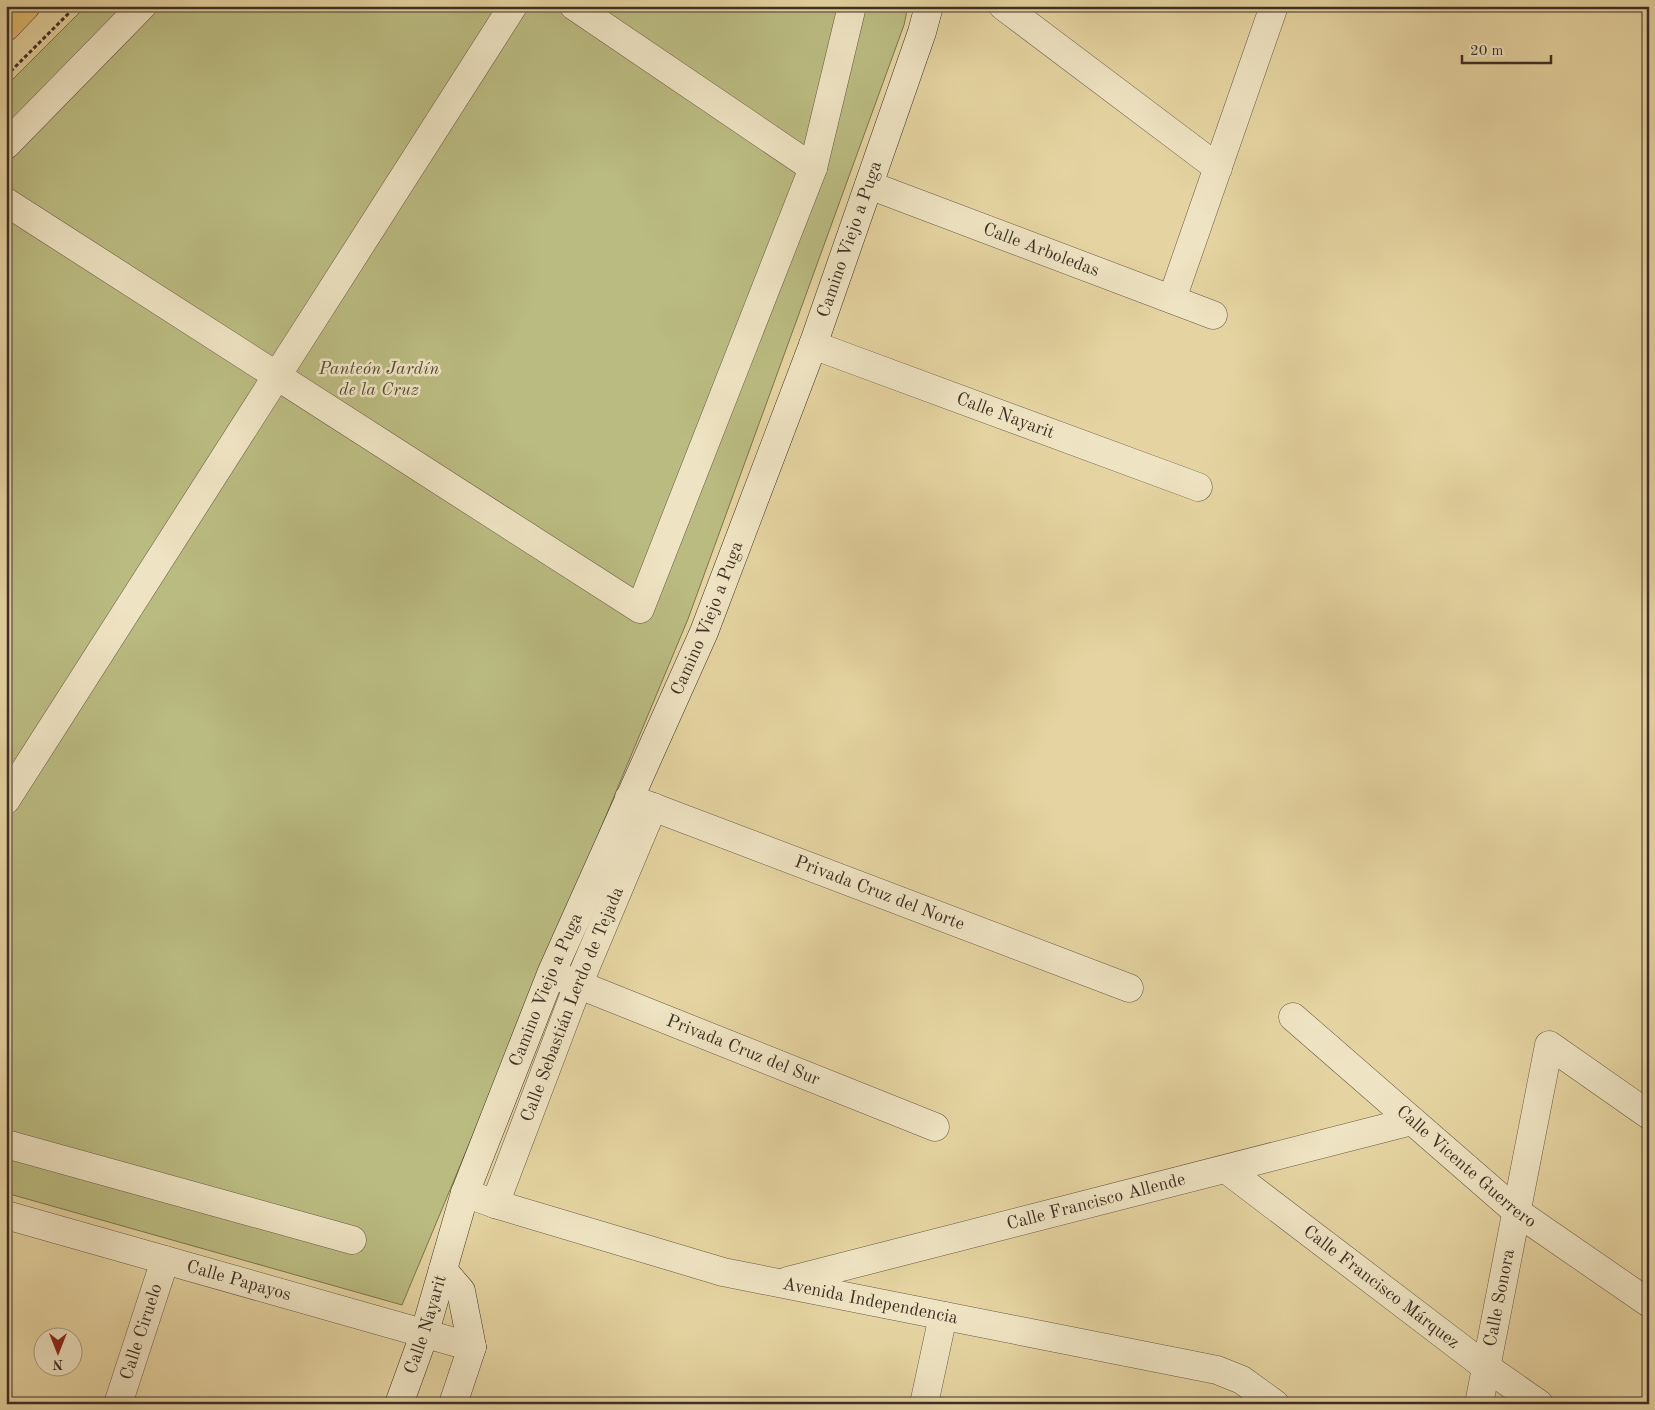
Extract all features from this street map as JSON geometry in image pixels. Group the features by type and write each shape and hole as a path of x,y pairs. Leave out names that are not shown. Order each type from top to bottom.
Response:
{"main road":[{"path":"6,26 26,6"}],"street":[{"path":"6,145 142,6"},
{"path":"6,800 513,6"},
{"path":"574,6 814,168"},
{"path":"6,202 640,609 814,168 852,6"},
{"path":"922,32 929,6"},
{"path":"922,32 949,6"},
{"path":"1003,6 1218,168"},
{"path":"1172,299 1274,6"},
{"name":"Camino Viejo a Puga","path":"443,1270 465,1193 550,974 641,802 812,345 922,32"},
{"name":"Calle Arboledas","path":"869,185 1213,315"},
{"name":"Calle Nayarit","path":"812,345 1198,486"},
{"name":"Calle Sebastián Lerdo de Tejada","path":"495,1204 578,985 641,802"},
{"name":"Privada Cruz del Norte","path":"641,802 1129,988"},
{"name":"Privada Cruz del Sur","path":"550,974 935,1127"},
{"name":"Calle Vicente Guerrero","path":"1293,1017 1517,1212 1649,1303"},
{"name":"Calle Sonora","path":"1479,1404 1549,1045 1649,1115"},
{"name":"Calle Francisco Allende","path":"778,1283 1412,1121"},
{"path":"6,1144 352,1240"},
{"name":"Calle Francisco Márquez","path":"1226,1169 1486,1367 1539,1404"},
{"name":"Avenida Independencia","path":"465,1193 495,1204 723,1272 1217,1370 1242,1380 1275,1404"},
{"name":"Calle Papayos","path":"6,1215 472,1347"},
{"name":"Calle Ciruelo","path":"118,1404 165,1260"},
{"name":"Calle Nayarit","path":"399,1404 424,1334 443,1270"},
{"name":"Calle Nayarit","path":"443,1270 461,1291 472,1347"},
{"path":"924,1404 943,1316"},
{"path":"452,1404 472,1347"}],"path":[{"path":"6,76 76,6"}],"green space":[{"name":"Panteón Jardín de la Cruz","path":"86,6 908,6 904,25 688,619 402,1305 6,1193 6,86"}]}
